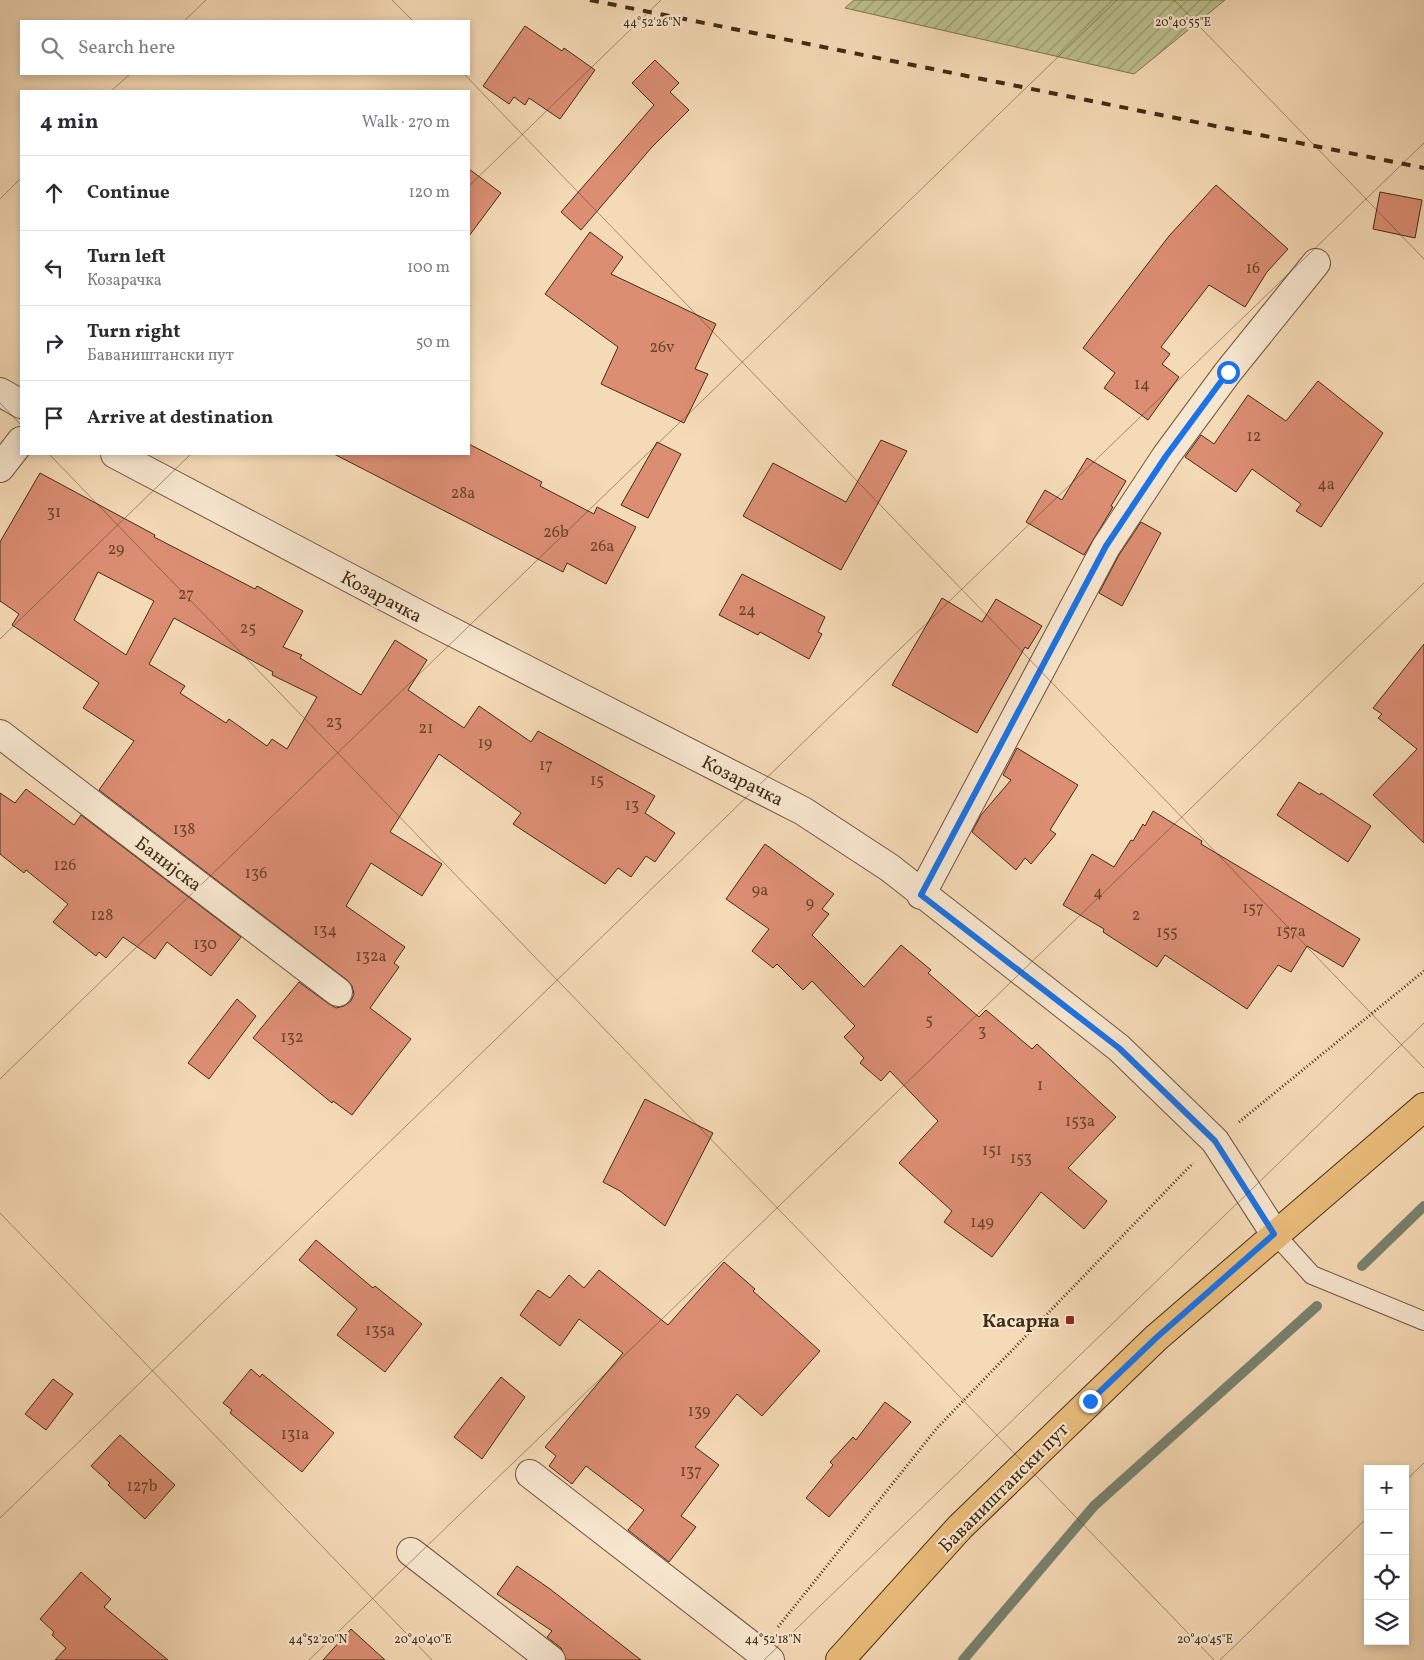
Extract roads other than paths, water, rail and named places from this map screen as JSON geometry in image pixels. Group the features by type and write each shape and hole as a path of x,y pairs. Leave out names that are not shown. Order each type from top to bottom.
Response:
{"main road":[{"name":"Баваништански пут","path":"840,1660 960,1527 1156,1338 1274,1234 1424,1108"}],"street":[{"path":"921,895 1106,546 1166,456 1228,372 1316,263"},
{"path":"0,392 20,403"},
{"path":"0,468 20,441"},
{"name":"Козарачка","path":"117,455 431,622 803,811 890,868 921,895 1119,1048 1215,1141 1274,1234"},
{"name":"Банијска","path":"0,734 338,992"},
{"path":"530,1474 764,1656"},
{"path":"410,1552 551,1660"}],"lane":[{"path":"1274,1234 1312,1274 1424,1321"}],"waterway":[{"path":"1362,1266 1424,1206"},
{"path":"963,1660 1094,1506 1317,1306"}],"railway":[{"path":"590,0 1424,168"}],"place":[{"name":"Касарна","path":"1070,1320"}]}
